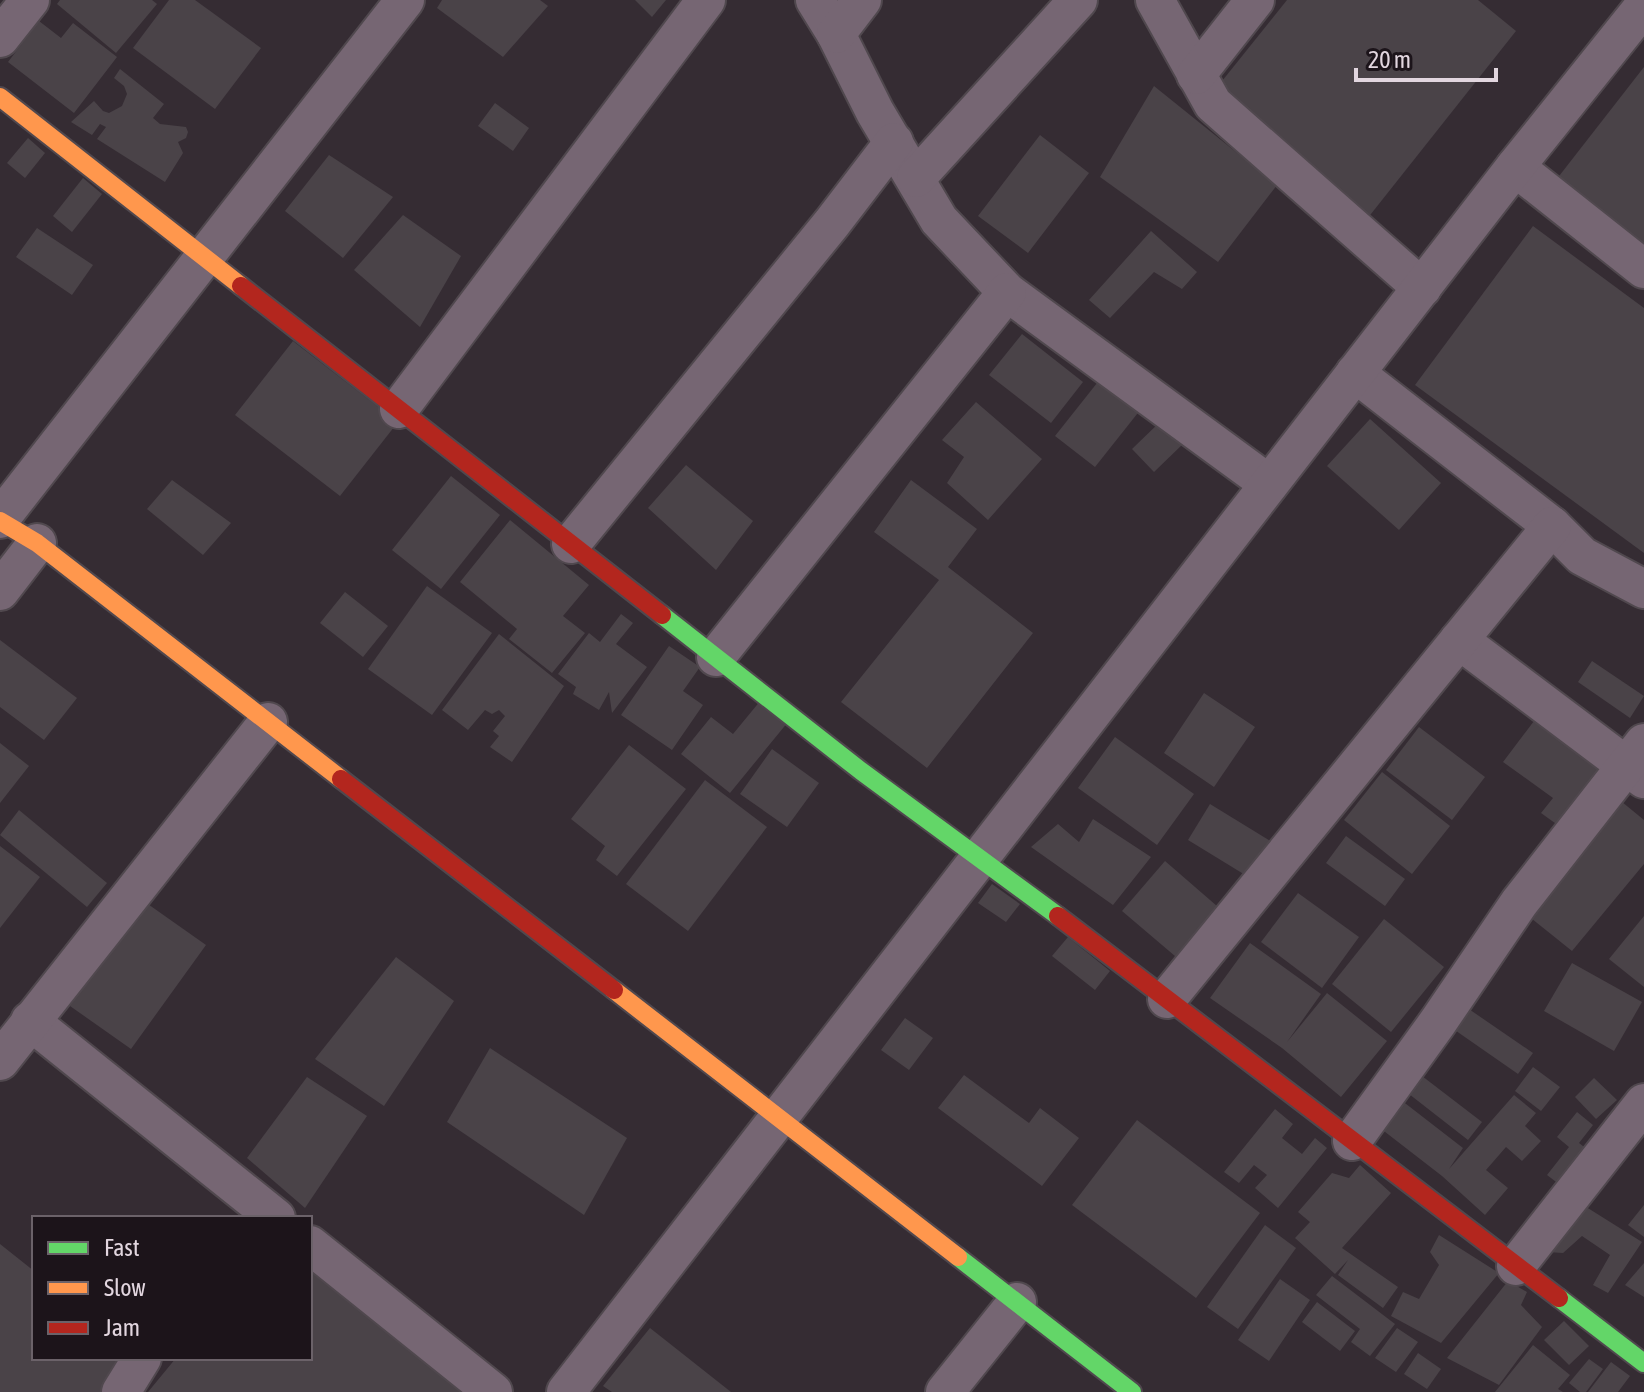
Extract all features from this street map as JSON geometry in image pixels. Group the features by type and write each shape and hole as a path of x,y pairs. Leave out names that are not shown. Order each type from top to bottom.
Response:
{"street":[{"path":"0,38 30,0"},
{"path":"405,0 0,520 37,543 1132,1392"},
{"path":"399,409 706,0"},
{"path":"815,0 836,34 875,112 939,220 1007,292 1269,484"},
{"path":"836,34 862,0"},
{"path":"916,178 1078,0"},
{"path":"1155,0 1213,104 1422,288"},
{"path":"1196,75 1255,0"},
{"path":"566,1392 1515,167 1644,6"},
{"path":"0,97 861,771 981,857 1644,1363"},
{"path":"571,544 832,223 894,142"},
{"path":"1515,167 1644,269"},
{"path":"716,657 1007,292"},
{"path":"1355,373 1552,526 1582,556 1644,589"},
{"path":"1167,999 1552,526"},
{"path":"0,591 37,543"},
{"path":"1352,1141 1519,903 1638,762 1459,640"},
{"path":"0,1061 268,722"},
{"path":"30,1021 237,1206 270,1216"},
{"path":"1516,1266 1644,1103"},
{"path":"312,1247 493,1392"},
{"path":"945,1392 1017,1302"},
{"path":"121,1392 141,1360"}],"building":[{"path":"60,0 152,0 157,4 116,53 57,4"},
{"path":"169,0 195,0 261,48 215,109 133,48"},
{"path":"442,0 540,0 548,6 503,57 437,8"},
{"path":"635,0 666,0 652,17"},
{"path":"1287,0 1478,0 1516,31 1367,219 1210,96"},
{"path":"39,21 61,38 73,23 117,57 74,113 8,62"},
{"path":"1644,67 1644,247 1556,180"},
{"path":"120,69 164,104 153,118 160,124 186,127 188,132 186,138 178,142 183,153 165,182 97,139 106,127 100,124 92,135 71,122 94,101 109,113 122,106 127,94 124,86 114,78"},
{"path":"1154,86 1277,185 1218,262 1100,177"},
{"path":"495,103 529,128 513,151 478,126"},
{"path":"1040,135 1089,173 1028,253 978,216"},
{"path":"28,138 45,153 25,178 7,163"},
{"path":"329,155 393,197 343,258 285,211"},
{"path":"83,178 102,194 72,232 53,216"},
{"path":"403,215 461,256 420,327 354,270"},
{"path":"1533,226 1644,308 1644,553 1415,385"},
{"path":"37,228 93,265 72,295 16,257"},
{"path":"1151,231 1197,272 1182,289 1154,272 1110,318 1089,300"},
{"path":"1022,334 1083,382 1051,423 989,375"},
{"path":"293,341 398,422 340,496 235,415"},
{"path":"1101,378 1141,409 1095,467 1055,436"},
{"path":"976,402 1042,459 988,520 947,483 964,457 942,440"},
{"path":"1370,419 1441,483 1399,530 1327,466"},
{"path":"1162,420 1185,442 1154,472 1132,449"},
{"path":"686,465 753,521 716,570 648,508"},
{"path":"451,476 500,515 441,589 392,550"},
{"path":"172,480 231,523 203,555 147,509"},
{"path":"911,480 977,529 948,567 1033,633 927,768 841,702 939,580 874,532"},
{"path":"510,520 589,585 563,616 585,633 552,673 509,639 517,629 460,582"},
{"path":"427,586 492,633 432,715 368,669"},
{"path":"345,592 388,626 363,657 320,623"},
{"path":"621,614 633,623 616,644 647,667 612,713 609,692 599,710 573,694 576,687 558,674 589,633 600,642"},
{"path":"499,634 564,686 512,762 490,747 499,736 493,731 505,716 499,710 492,714 485,710 468,730 442,710"},
{"path":"0,640 77,698 44,740 0,707"},
{"path":"669,646 700,667 683,691 703,705 672,750 621,715"},
{"path":"1592,661 1644,696 1630,718 1578,682"},
{"path":"1204,693 1255,727 1214,787 1164,753"},
{"path":"761,700 788,722 730,793 681,754 711,717 733,734"},
{"path":"1540,713 1607,763 1559,826 1541,813 1553,798 1503,762"},
{"path":"1419,727 1485,777 1452,820 1386,770"},
{"path":"1115,737 1194,794 1157,845 1078,788"},
{"path":"0,743 29,766 0,803"},
{"path":"629,745 686,789 617,876 596,860 605,846 571,819"},
{"path":"772,749 819,783 787,827 740,794"},
{"path":"1382,772 1450,826 1412,874 1344,820"},
{"path":"705,780 767,827 688,931 626,884"},
{"path":"1616,797 1644,820 1644,864 1572,951 1522,911"},
{"path":"1210,804 1277,845 1255,881 1188,840"},
{"path":"19,810 107,883 87,907 0,835"},
{"path":"1093,819 1151,857 1113,905 1031,847 1058,824 1079,842"},
{"path":"1346,836 1405,879 1385,906 1326,863"},
{"path":"0,846 40,877 0,928"},
{"path":"1165,861 1225,913 1182,962 1122,911"},
{"path":"992,884 1020,904 1006,922 978,903"},
{"path":"1298,893 1359,937 1322,988 1261,942"},
{"path":"145,902 206,945 131,1049 70,1006"},
{"path":"1644,916 1644,987 1609,959"},
{"path":"1384,919 1444,967 1391,1032 1332,984"},
{"path":"1068,937 1110,971 1095,990 1052,956"},
{"path":"1250,943 1321,994 1287,1042 1327,993 1387,1041 1341,1097 1282,1048 1210,998"},
{"path":"396,957 454,1001 384,1106 315,1059"},
{"path":"1572,963 1642,1002 1614,1051 1544,1011"},
{"path":"1463,1005 1533,1053 1518,1074 1449,1026"},
{"path":"905,1018 933,1038 909,1070 881,1050"},
{"path":"490,1048 627,1138 584,1215 447,1122"},
{"path":"1533,1067 1560,1087 1541,1111 1515,1091"},
{"path":"964,1075 1029,1123 1040,1108 1079,1138 1042,1186 938,1108"},
{"path":"1422,1076 1482,1122 1468,1140 1409,1094"},
{"path":"307,1077 367,1116 305,1208 247,1158"},
{"path":"1594,1078 1617,1100 1596,1119 1575,1097"},
{"path":"1514,1095 1536,1113 1525,1126 1541,1141 1522,1161 1506,1147 1486,1170 1508,1188 1485,1215 1442,1176 1380,1128 1401,1100 1463,1148 1449,1169"},
{"path":"1275,1109 1293,1124 1282,1138 1302,1154 1315,1138 1327,1148 1278,1208 1255,1188 1267,1175 1254,1165 1239,1183 1224,1172"},
{"path":"1577,1112 1593,1125 1579,1143 1592,1153 1564,1188 1547,1175 1569,1147 1557,1137"},
{"path":"1137,1120 1260,1213 1196,1298 1072,1205"},
{"path":"1360,1165 1391,1193 1342,1248 1398,1287 1383,1308 1338,1275 1348,1260 1335,1274 1295,1238 1310,1222 1298,1212 1332,1173 1349,1178"},
{"path":"1583,1205 1642,1242 1608,1293 1593,1285 1610,1255 1582,1236 1563,1253 1547,1252"},
{"path":"1644,1205 1644,1237 1628,1225"},
{"path":"1265,1225 1296,1248 1238,1329 1207,1307"},
{"path":"1439,1235 1499,1273 1441,1343 1391,1316 1403,1292 1419,1299 1439,1265 1430,1252"},
{"path":"0,1244 32,1269 32,1360 136,1360 112,1392 0,1392"},
{"path":"1644,1263 1644,1297 1625,1285"},
{"path":"312,1267 469,1392 148,1392 174,1360 312,1360"},
{"path":"1332,1276 1395,1324 1370,1356 1351,1342 1360,1329 1316,1295"},
{"path":"1280,1279 1310,1300 1269,1361 1238,1340"},
{"path":"1508,1281 1527,1292 1521,1305 1542,1327 1499,1385 1447,1358"},
{"path":"1317,1302 1355,1331 1340,1351 1302,1322"},
{"path":"1564,1321 1589,1346 1569,1365 1544,1340"},
{"path":"650,1328 731,1392 612,1392 603,1386"},
{"path":"1397,1328 1418,1342 1396,1372 1375,1358"},
{"path":"1533,1345 1570,1375 1558,1389 1563,1392 1495,1392"},
{"path":"1418,1353 1441,1369 1427,1389 1404,1374"},
{"path":"1589,1359 1603,1369 1586,1392 1580,1392 1569,1383"},
{"path":"1611,1362 1630,1376 1618,1392 1588,1392"}],"traffic: fast":[{"path":"662,615 861,771 1058,916"},
{"path":"958,1257 1132,1392"},
{"path":"1559,1298 1644,1363"}],"traffic: slow":[{"path":"0,97 241,286"},
{"path":"0,521 37,543 341,779"},
{"path":"614,990 958,1257"}],"traffic: jam":[{"path":"241,286 662,615"},
{"path":"341,779 614,990"},
{"path":"1058,916 1559,1298"}]}
